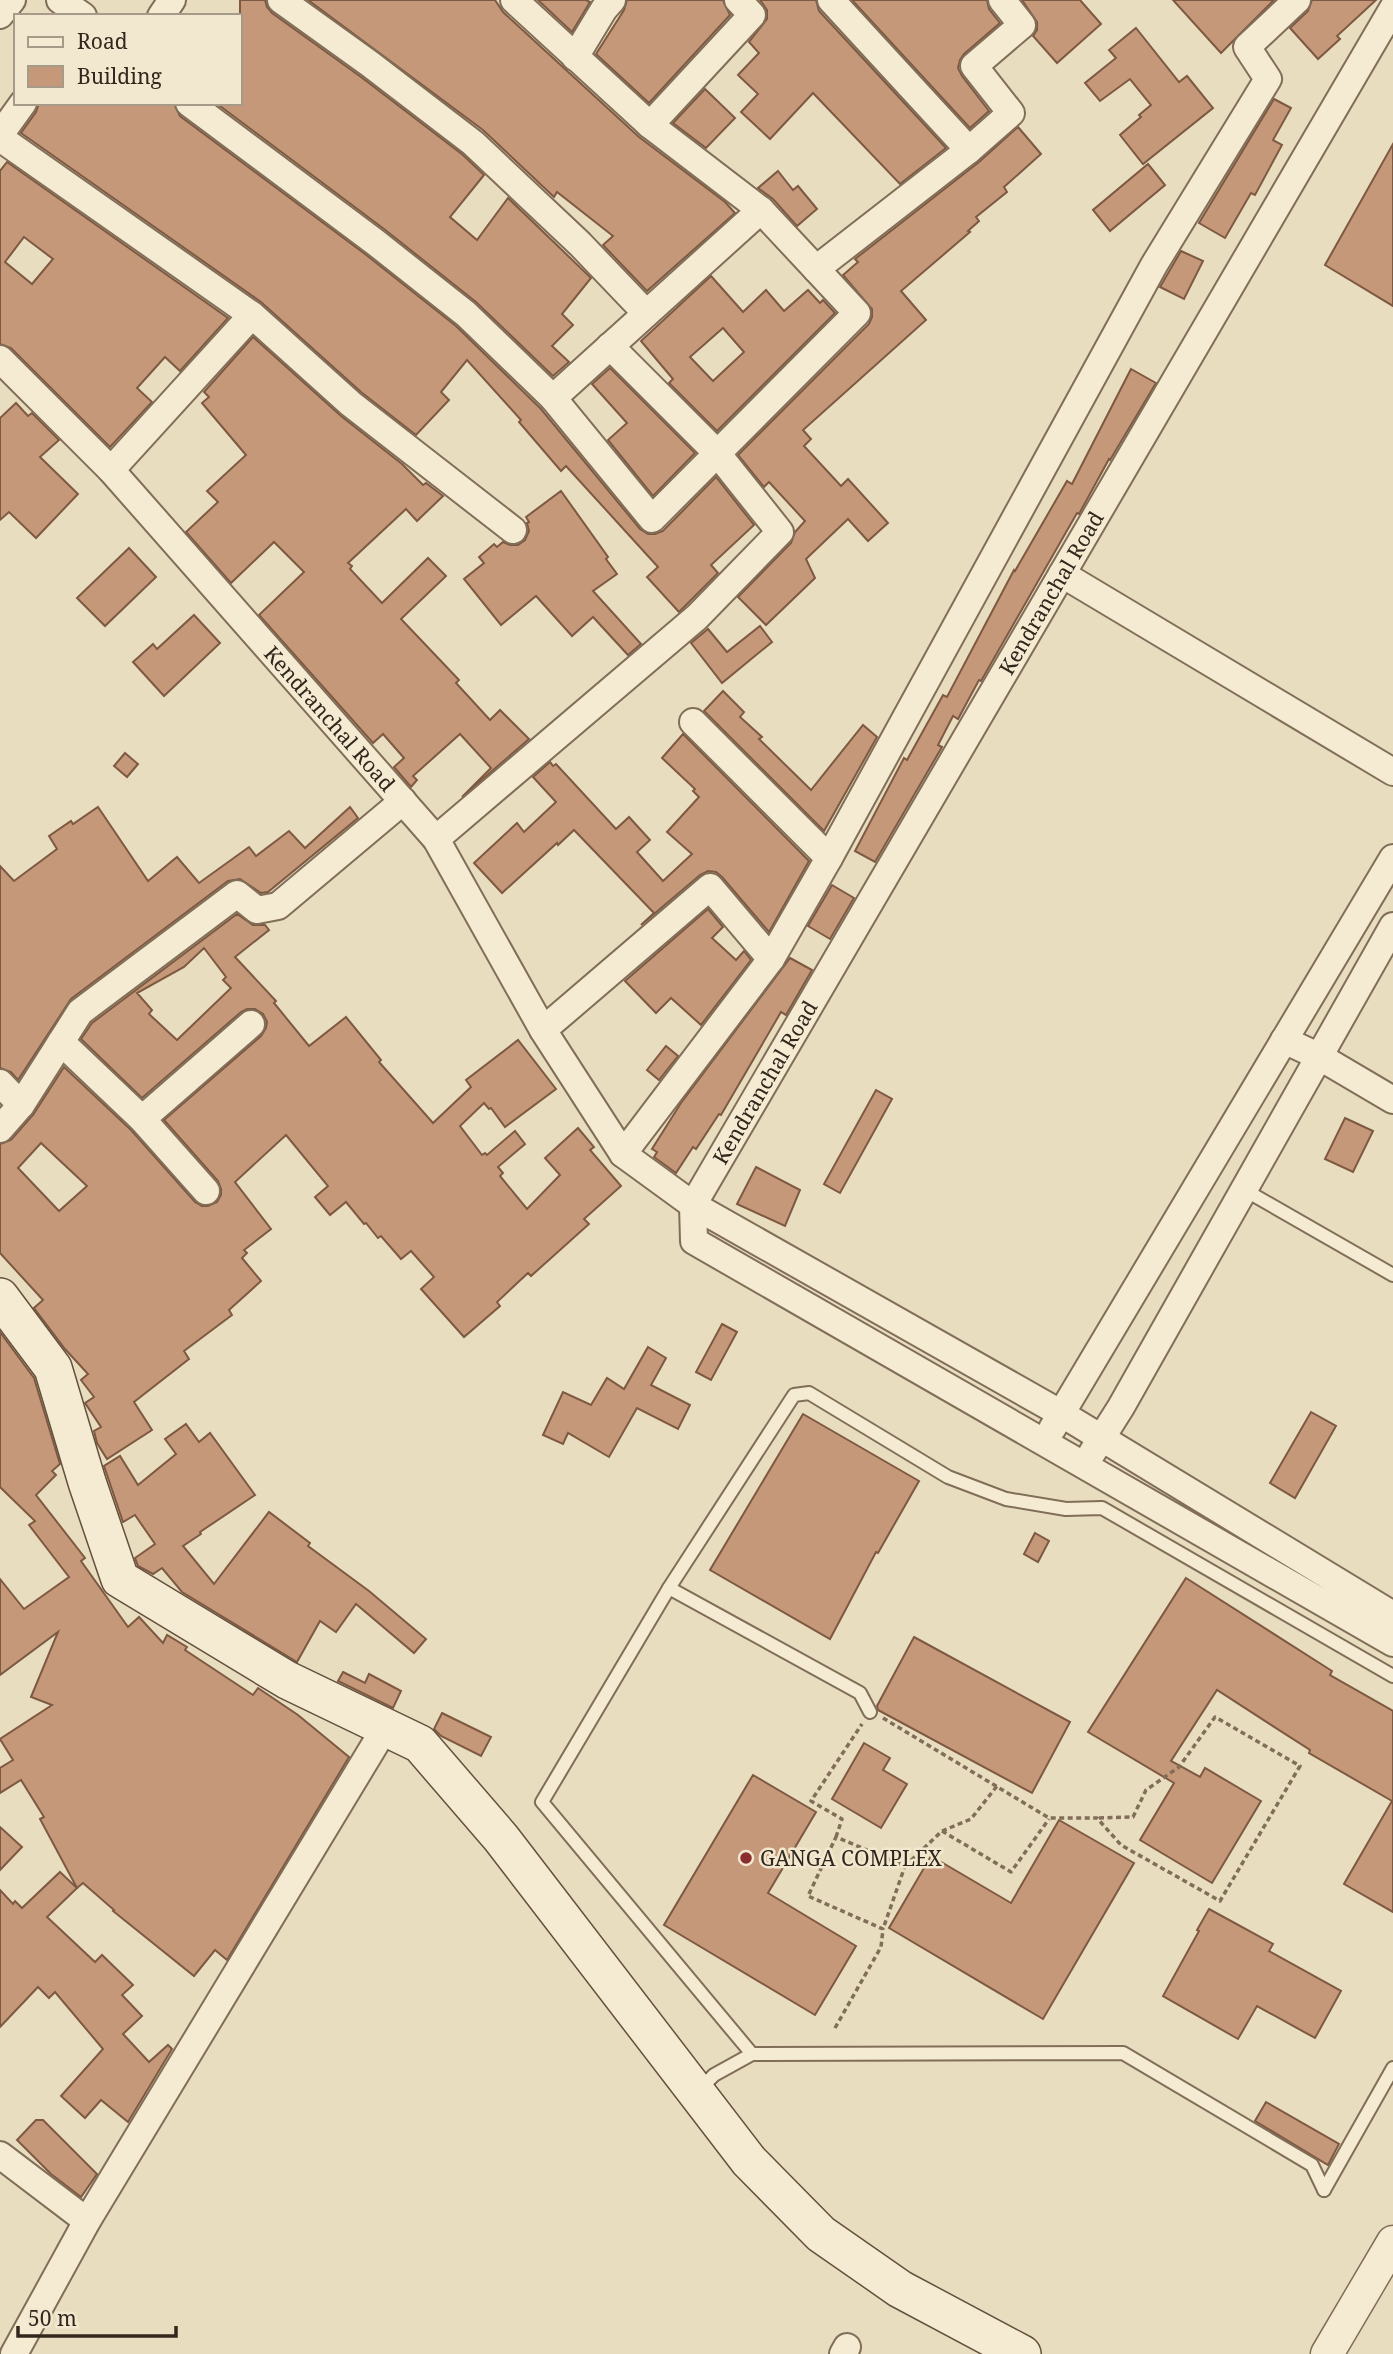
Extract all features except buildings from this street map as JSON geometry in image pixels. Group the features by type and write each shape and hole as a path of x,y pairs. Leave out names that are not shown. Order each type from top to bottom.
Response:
{"main road":[{"path":"0,1297 53,1368 120,1579 287,1679 420,1744 483,1817 692,2098 738,2172 808,2244 888,2295 992,2354"},
{"path":"692,2098 821,2234 900,2289 1022,2354"}],"street":[{"path":"0,15 12,0"},
{"path":"60,0 80,14"},
{"path":"281,0 473,143 580,244 646,313"},
{"path":"192,105 375,242 466,314 553,398 652,519 857,313 761,210 650,125 514,0"},
{"path":"575,57 612,0"},
{"path":"650,125 752,15 738,0"},
{"path":"831,0 969,150"},
{"path":"816,268 969,150 1011,113 974,66 1022,25 1002,0"},
{"path":"623,1154 771,959 1154,265 1268,79 1247,47 1297,0"},
{"name":"Kendranchal Road","path":"2,365 111,470 436,839 543,1030 623,1154 693,1205 1393,8"},
{"path":"22,105 0,136 252,315 351,404 513,530"},
{"path":"553,398 761,210"},
{"path":"111,470 252,315"},
{"path":"436,839 697,617 780,531 718,453 610,346"},
{"path":"1062,574 1393,772"},
{"path":"693,722 829,858"},
{"path":"0,1129 21,1105 80,1012 237,894 257,910 278,906 403,801"},
{"path":"1044,1443 1393,858"},
{"path":"543,1030 709,887 771,959"},
{"path":"1084,1465 1121,1406 1392,930 1359,914"},
{"path":"142,1119 251,1024"},
{"path":"1284,1040 1320,1057 1393,1100"},
{"path":"61,1042 142,1119 206,1191"},
{"path":"0,1083 21,1105"},
{"path":"1208,1167 1243,1189"},
{"path":"693,1205 1062,1413 1393,1615"},
{"path":"693,1205 694,1241 1393,1643"},
{"path":"13,2354 87,2221 385,1728"},
{"path":"0,2155 87,2221"},
{"path":"1327,2354 1393,2242"}],"lane":[{"path":"1243,1189 1393,1275"},
{"path":"752,2054 542,1802 669,1588 794,1395 809,1393 948,1477 1006,1499 1066,1509 1102,1508 1393,1676"},
{"path":"669,1588 860,1693 870,1712"},
{"path":"692,2098 714,2075 752,2054 1123,2053 1312,2165 1324,2190 1393,2068"}],"path":[{"path":"883,1929 808,1896 842,1819 811,1801 870,1712 894,1722 1049,1818 1133,1817 1146,1790 1179,1767 1216,1717 1300,1766 1220,1901 1121,1844 1097,1818"},
{"path":"835,2028 881,1947 883,1929 905,1866 942,1830 971,1819 997,1786"},
{"path":"942,1830 1011,1872 1049,1818"},
{"path":"836,1837 905,1866"}],"place":[{"name":"GANGA COMPLEX","path":"746,1858"}]}
